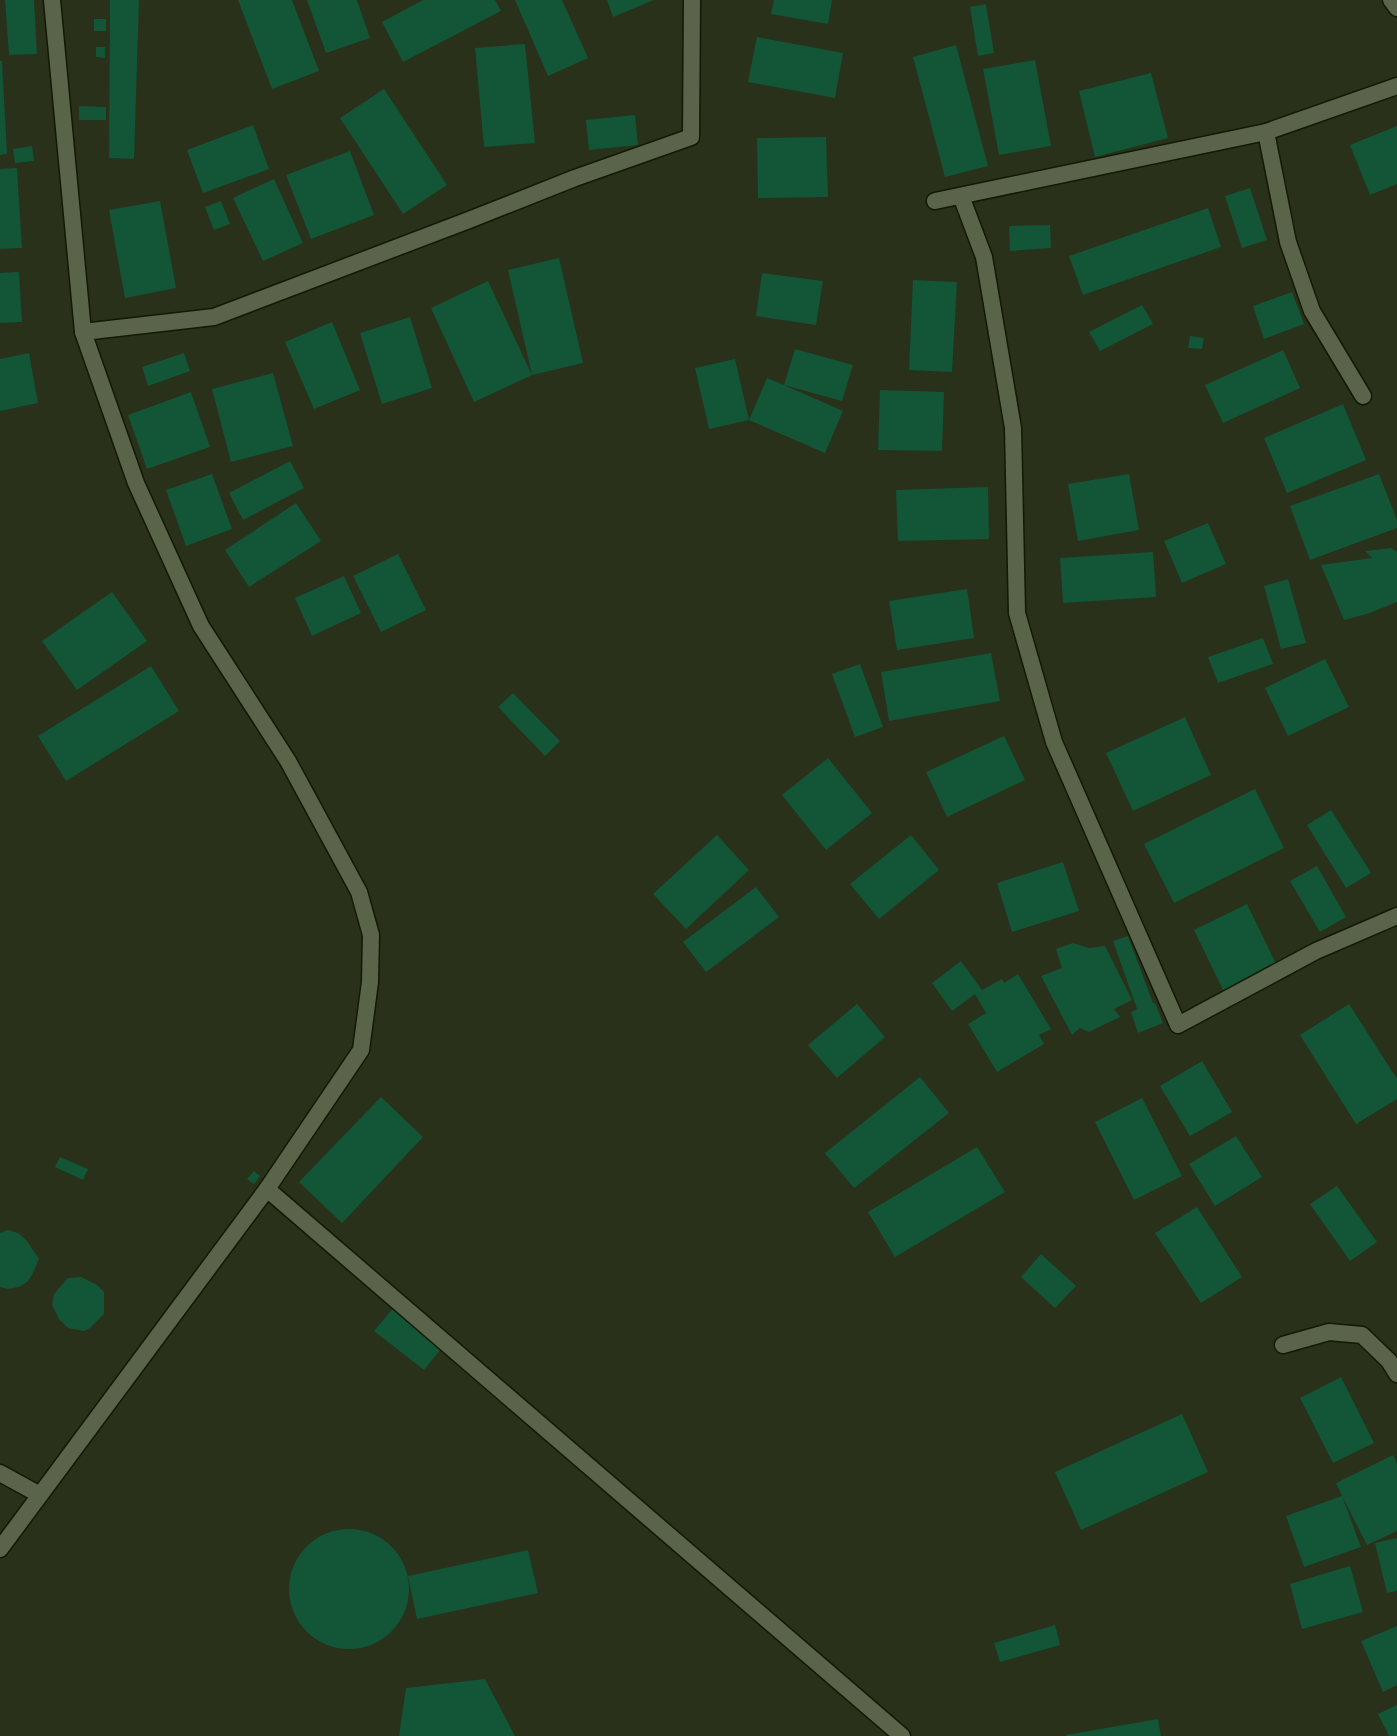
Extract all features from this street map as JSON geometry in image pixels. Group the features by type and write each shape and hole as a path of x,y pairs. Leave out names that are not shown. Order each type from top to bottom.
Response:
{"street":[{"path":"0,1549 267,1190 361,1050 370,982 371,935 359,891 288,761 201,626 136,483 83,332 52,0"},
{"path":"83,332 214,317 575,178 690,137 692,0"},
{"path":"1391,0 1397,8"},
{"path":"935,201 1266,132 1397,86"},
{"path":"1266,132 1288,242 1312,312 1363,396"},
{"path":"961,196 984,257 1013,428 1017,613 1054,742 1178,1025 1317,951 1397,916"},
{"path":"267,1190 902,1736"},
{"path":"1283,1345 1329,1332 1362,1335 1389,1361 1397,1374"},
{"path":"0,1473 40,1495"}],"building":[{"path":"5,0 34,0 37,54 9,55"},
{"path":"110,0 139,0 134,159 109,158"},
{"path":"238,0 292,0 319,71 272,89"},
{"path":"307,0 357,0 370,38 326,53"},
{"path":"423,0 495,0 501,11 403,62 382,22"},
{"path":"515,0 562,0 588,58 548,76"},
{"path":"607,0 654,0 613,17"},
{"path":"774,0 832,0 828,24 771,14"},
{"path":"986,4 994,53 978,56 970,7"},
{"path":"94,19 106,19 106,31 94,31"},
{"path":"757,37 843,53 835,98 748,82"},
{"path":"525,44 535,143 484,147 475,48"},
{"path":"956,45 988,166 945,177 913,57"},
{"path":"96,47 105,47 105,58 96,57"},
{"path":"1035,60 1051,146 999,155 983,69"},
{"path":"0,61 2,61 7,154 0,155"},
{"path":"1151,73 1168,138 1095,157 1079,91"},
{"path":"384,89 447,185 403,214 340,118"},
{"path":"79,106 106,107 106,120 79,120"},
{"path":"635,115 638,145 589,150 586,120"},
{"path":"253,125 269,169 203,193 187,150"},
{"path":"1397,126 1397,184 1370,195 1350,145"},
{"path":"826,137 828,197 758,198 757,138"},
{"path":"32,146 34,161 15,163 13,149"},
{"path":"350,151 374,215 311,239 286,175"},
{"path":"17,168 22,248 0,249 0,169"},
{"path":"274,179 303,243 263,261 233,198"},
{"path":"1250,188 1267,240 1242,248 1225,196"},
{"path":"160,201 176,288 125,298 109,210"},
{"path":"221,201 230,224 214,230 205,207"},
{"path":"1208,208 1221,247 1083,295 1069,256"},
{"path":"1050,225 1051,248 1010,251 1009,226"},
{"path":"559,258 583,363 532,375 508,270"},
{"path":"19,272 22,322 0,323 0,273"},
{"path":"762,273 823,281 816,325 756,316"},
{"path":"913,280 957,282 952,372 909,370"},
{"path":"488,281 532,375 474,402 431,308"},
{"path":"1292,292 1304,324 1264,339 1253,306"},
{"path":"1142,305 1153,324 1100,351 1089,332"},
{"path":"410,317 432,388 382,404 360,333"},
{"path":"332,322 360,390 314,409 285,342"},
{"path":"1190,336 1204,338 1202,349 1188,348"},
{"path":"795,349 853,365 842,401 784,385"},
{"path":"1283,350 1300,388 1223,423 1205,385"},
{"path":"29,353 38,403 0,411 0,359"},
{"path":"184,353 190,371 148,386 142,367"},
{"path":"735,359 749,420 709,429 695,368"},
{"path":"273,373 293,446 231,462 212,389"},
{"path":"767,378 843,411 825,453 749,420"},
{"path":"880,390 944,392 942,451 878,450"},
{"path":"191,392 210,447 147,469 128,415"},
{"path":"1343,404 1366,460 1287,493 1264,438"},
{"path":"290,461 304,488 243,520 229,493"},
{"path":"212,474 232,529 186,546 166,490"},
{"path":"1129,474 1139,530 1078,541 1068,484"},
{"path":"1379,474 1397,520 1397,528 1310,560 1290,506"},
{"path":"988,487 989,539 898,541 896,490"},
{"path":"296,503 321,541 249,587 225,550"},
{"path":"1208,523 1226,564 1182,583 1164,541"},
{"path":"1391,548 1397,552 1397,602 1344,620 1321,565 1372,558 1365,551"},
{"path":"1153,552 1156,597 1063,603 1060,558"},
{"path":"398,554 426,610 381,632 353,576"},
{"path":"344,576 361,613 312,636 295,598"},
{"path":"1288,579 1306,643 1281,649 1264,586"},
{"path":"967,589 974,638 897,650 889,601"},
{"path":"112,592 147,641 77,690 42,641"},
{"path":"1263,638 1273,664 1218,683 1208,657"},
{"path":"991,653 1000,701 889,721 881,672"},
{"path":"1325,659 1349,707 1288,736 1265,688"},
{"path":"860,664 883,727 855,737 832,674"},
{"path":"151,666 179,711 66,781 38,736"},
{"path":"513,693 560,741 545,756 498,707"},
{"path":"1185,717 1211,775 1133,811 1106,753"},
{"path":"1004,736 1025,780 947,817 926,772"},
{"path":"828,758 872,813 826,850 782,795"},
{"path":"1255,789 1284,848 1174,903 1144,844"},
{"path":"1331,810 1371,873 1346,888 1307,825"},
{"path":"717,835 749,870 686,929 653,894"},
{"path":"911,835 939,870 879,919 850,884"},
{"path":"1063,862 1079,911 1012,932 997,883"},
{"path":"1317,866 1346,917 1320,932 1290,881"},
{"path":"756,887 779,917 706,972 683,942"},
{"path":"1247,904 1279,970 1226,996 1194,930"},
{"path":"1128,936 1153,1003 1163,1023 1138,1033 1131,1012 1137,1009 1113,941"},
{"path":"1073,943 1089,948 1105,946 1132,1000 1114,1009 1120,1017 1089,1032 1080,1028 1072,1035 1041,976 1062,968 1056,949"},
{"path":"961,961 982,990 1002,979 1004,983 1018,974 1051,1029 1039,1035 1044,1044 997,1072 968,1024 986,1013 975,994 952,1011 932,983"},
{"path":"857,1004 885,1037 837,1078 808,1045"},
{"path":"1349,1004 1397,1079 1397,1099 1356,1124 1300,1035"},
{"path":"1202,1061 1232,1112 1190,1136 1160,1086"},
{"path":"920,1077 949,1113 854,1188 825,1153"},
{"path":"381,1097 423,1137 342,1223 299,1182"},
{"path":"1142,1098 1182,1176 1134,1200 1095,1122"},
{"path":"1236,1136 1262,1177 1215,1206 1189,1164"},
{"path":"977,1147 1005,1192 895,1257 868,1212"},
{"path":"60,1157 88,1169 83,1180 55,1167"},
{"path":"254,1171 260,1176 254,1184 247,1179"},
{"path":"1337,1186 1377,1242 1350,1261 1310,1204"},
{"path":"1197,1207 1242,1277 1201,1303 1155,1233"},
{"path":"8,1230 18,1233 27,1241 39,1259 27,1282 19,1287 8,1289 0,1287 0,1233"},
{"path":"1041,1254 1076,1286 1055,1308 1021,1277"},
{"path":"81,1277 97,1285 104,1292 104,1314 84,1331 68,1328 59,1319 52,1305 54,1294 68,1278"},
{"path":"394,1307 444,1345 424,1370 374,1331"},
{"path":"1341,1377 1374,1443 1333,1463 1300,1398"},
{"path":"1182,1414 1208,1472 1081,1530 1055,1472"},
{"path":"1393,1455 1397,1464 1397,1531 1367,1545 1336,1483"},
{"path":"1342,1496 1361,1547 1304,1567 1286,1516"},
{"path":"349,1529 372,1533 391,1547 405,1566 409,1589 405,1612 391,1631 372,1645 349,1649 326,1645 307,1631 293,1612 289,1589 293,1566 307,1547 326,1533"},
{"path":"1397,1538 1397,1591 1387,1593 1375,1543"},
{"path":"528,1550 538,1593 417,1619 408,1576"},
{"path":"1350,1566 1363,1612 1302,1629 1290,1584"},
{"path":"1055,1625 1060,1645 1000,1662 994,1643"},
{"path":"1397,1626 1397,1685 1383,1692 1361,1641"},
{"path":"485,1679 515,1736 399,1736 406,1688"},
{"path":"1397,1705 1397,1736 1389,1736 1378,1714"},
{"path":"1158,1719 1161,1736 1066,1736 1066,1735"}]}
